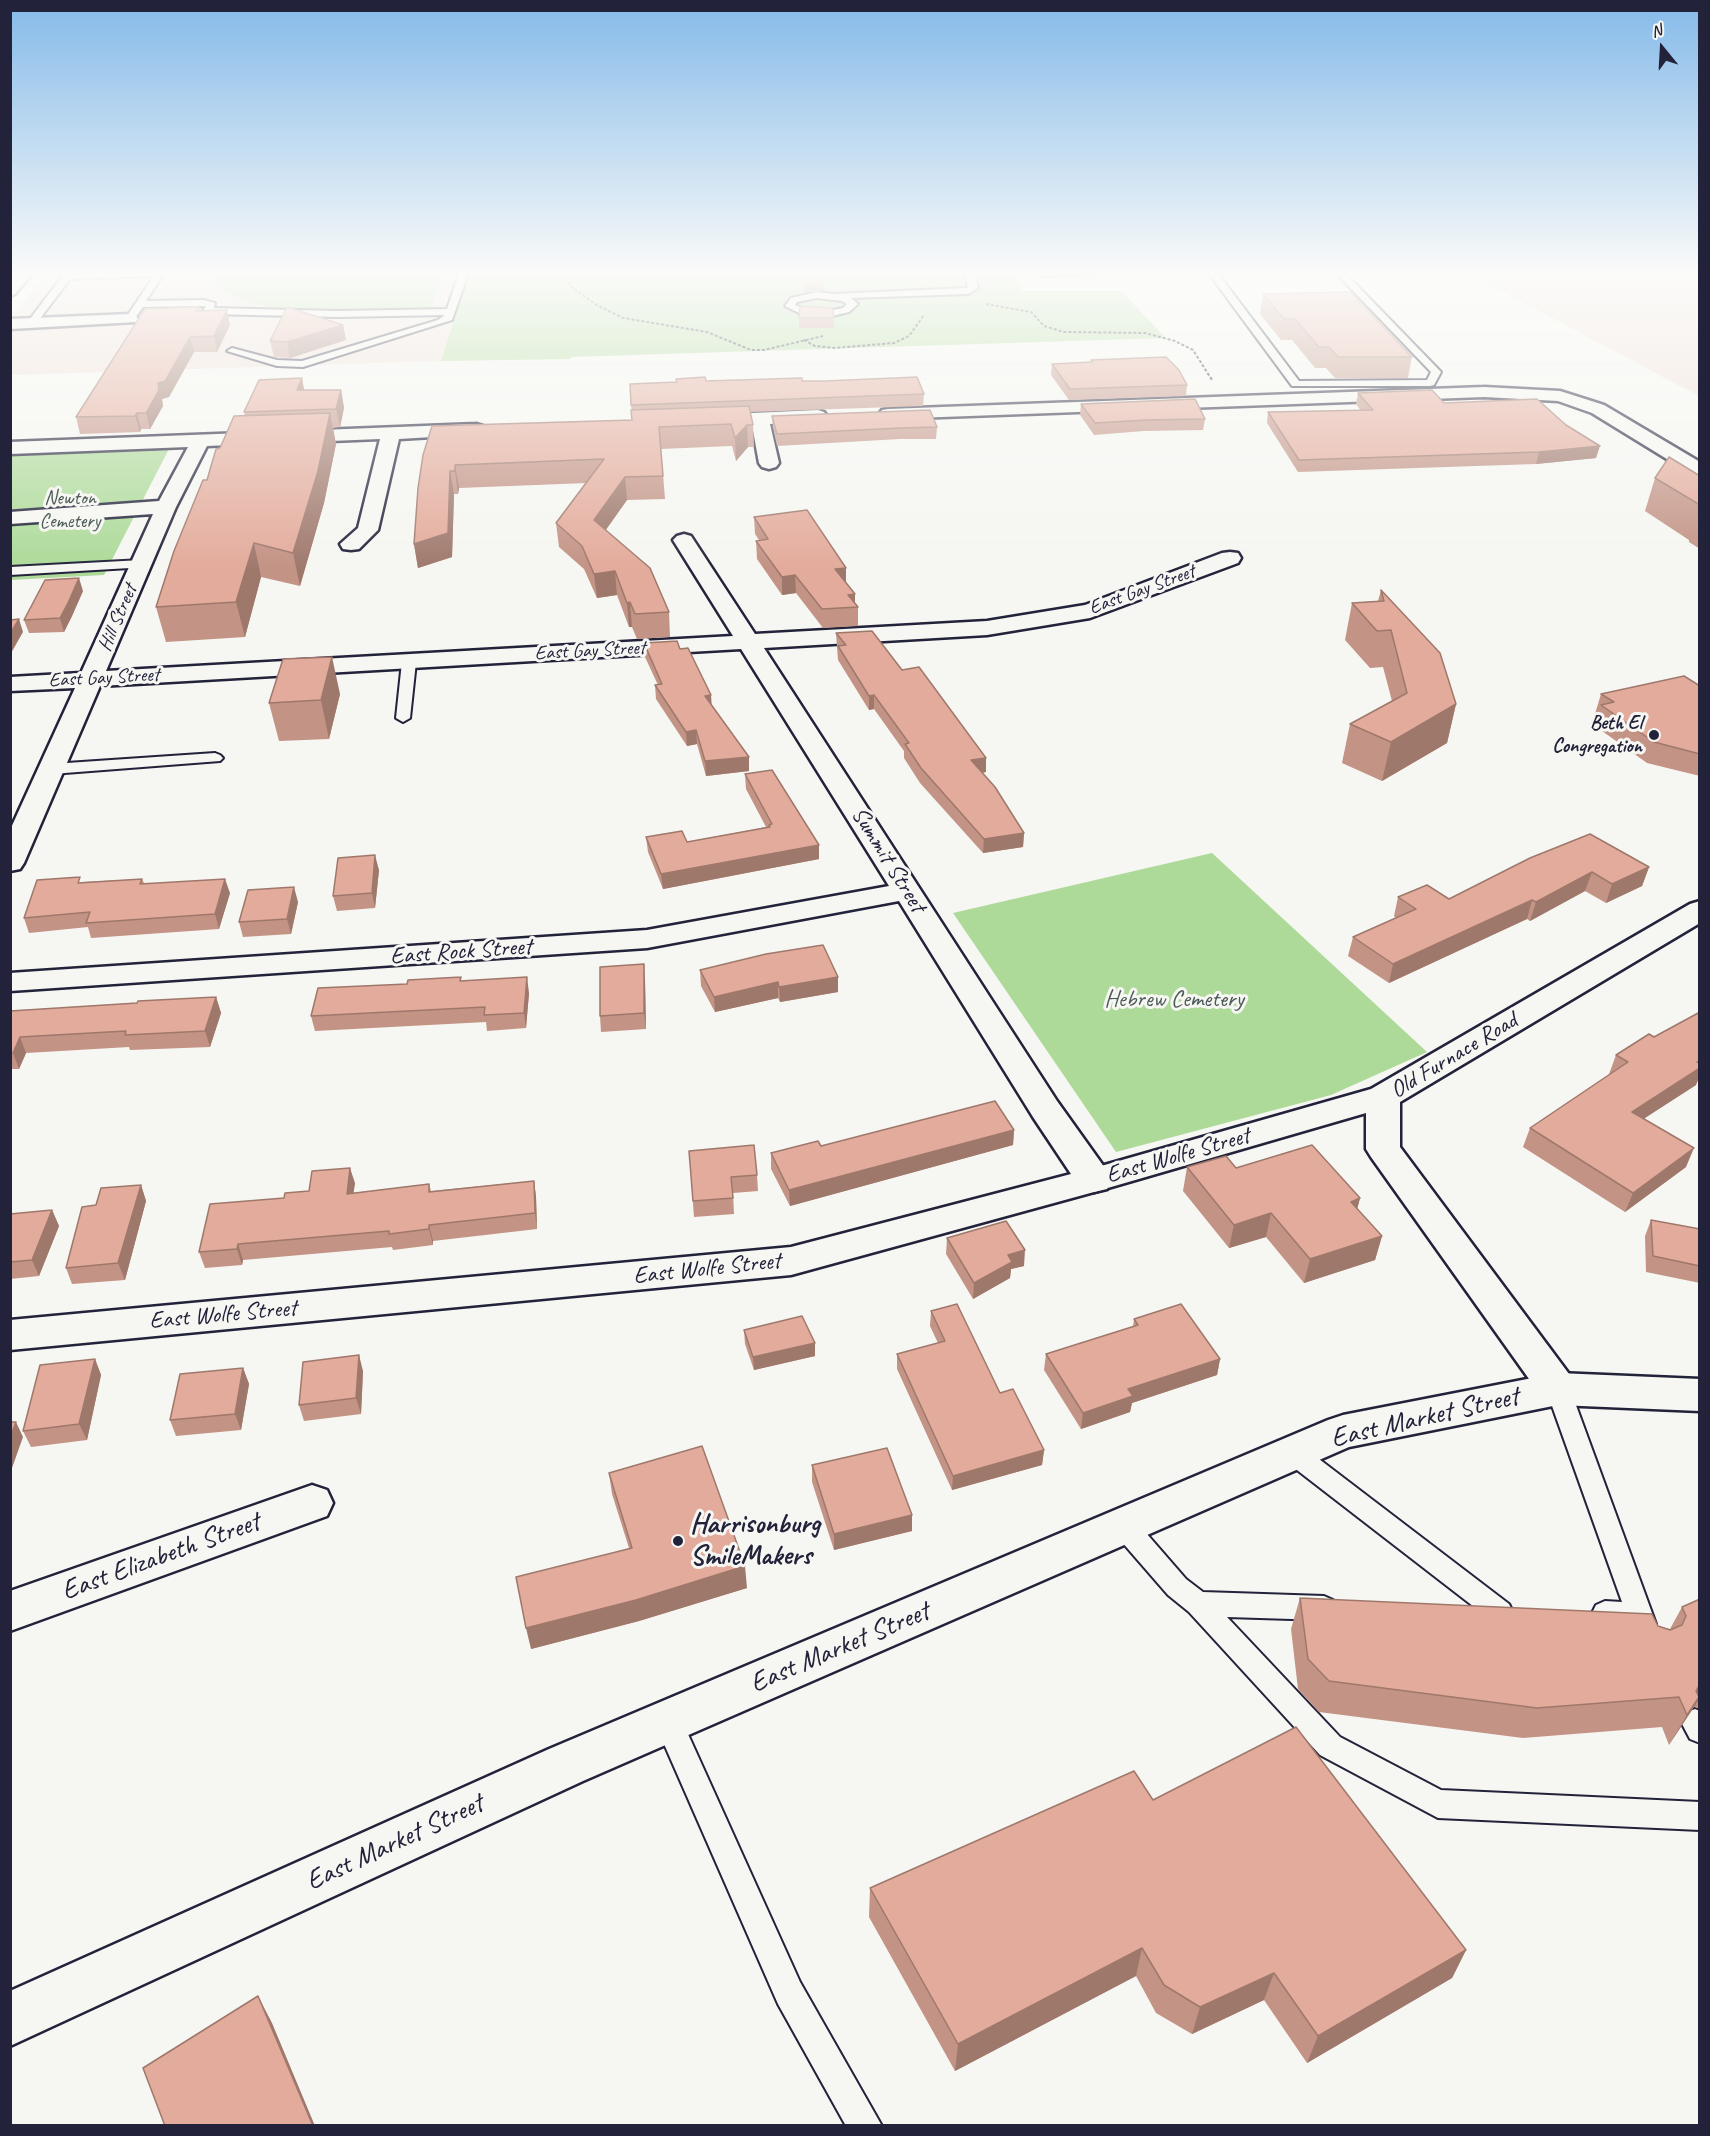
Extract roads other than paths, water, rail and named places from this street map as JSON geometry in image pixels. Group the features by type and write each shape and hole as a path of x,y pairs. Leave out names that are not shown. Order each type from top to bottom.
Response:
{"street":[{"path":"866,415 1484,392 1567,397 1598,410 1700,471"},
{"path":"688,422 831,416"},
{"path":"760,419 769,463"},
{"path":"10,448 498,429"},
{"path":"351,544 368,530 391,433"},
{"name":"Hill Street","path":"13,850 52,769 166,507 201,440"},
{"path":"10,519 166,507"},
{"name":"Summit Street","path":"684,540 1045,1109 1094,1180"},
{"name":"East Gay Street","path":"10,684 987,628 1090,611 1230,558"},
{"name":"East Rock Street","path":"10,982 647,939 908,891"},
{"name":"Old Furnace Road","path":"1558,1389 1383,1149 1383,1097 1700,910"},
{"name":"East Wolfe Street","path":"10,1335 791,1261 1094,1180 1383,1097"},
{"name":"East Market Street","path":"10,2019 544,1775 1343,1432 1558,1389 1700,1395"},
{"name":"East Elizabeth Street","path":"10,1611 312,1503"}],"lane":[{"path":"1286,371 1296,384 1430,383 1435,371"},
{"path":"10,571 142,564"},
{"path":"403,718 409,662"},
{"path":"52,769 215,758"},
{"path":"1558,1389 1639,1614 1653,1646"},
{"path":"1293,1453 1512,1612 1454,1611"},
{"path":"1124,1526 1177,1587 1198,1604 1330,1746 1437,1804 1700,1816"},
{"path":"1198,1604 1349,1608"},
{"path":"1581,1613 1639,1614"},
{"path":"668,1721 789,1994 866,2126"}],"place":[{"name":"Beth El Congregation","path":"1654,735"},
{"name":"Harrisonburg SmileMakers","path":"678,1541"}],"park label":[{"name":"Newton Cemetery","path":"70,510"},
{"name":"Hebrew Cemetery","path":"1174,1000"}]}
